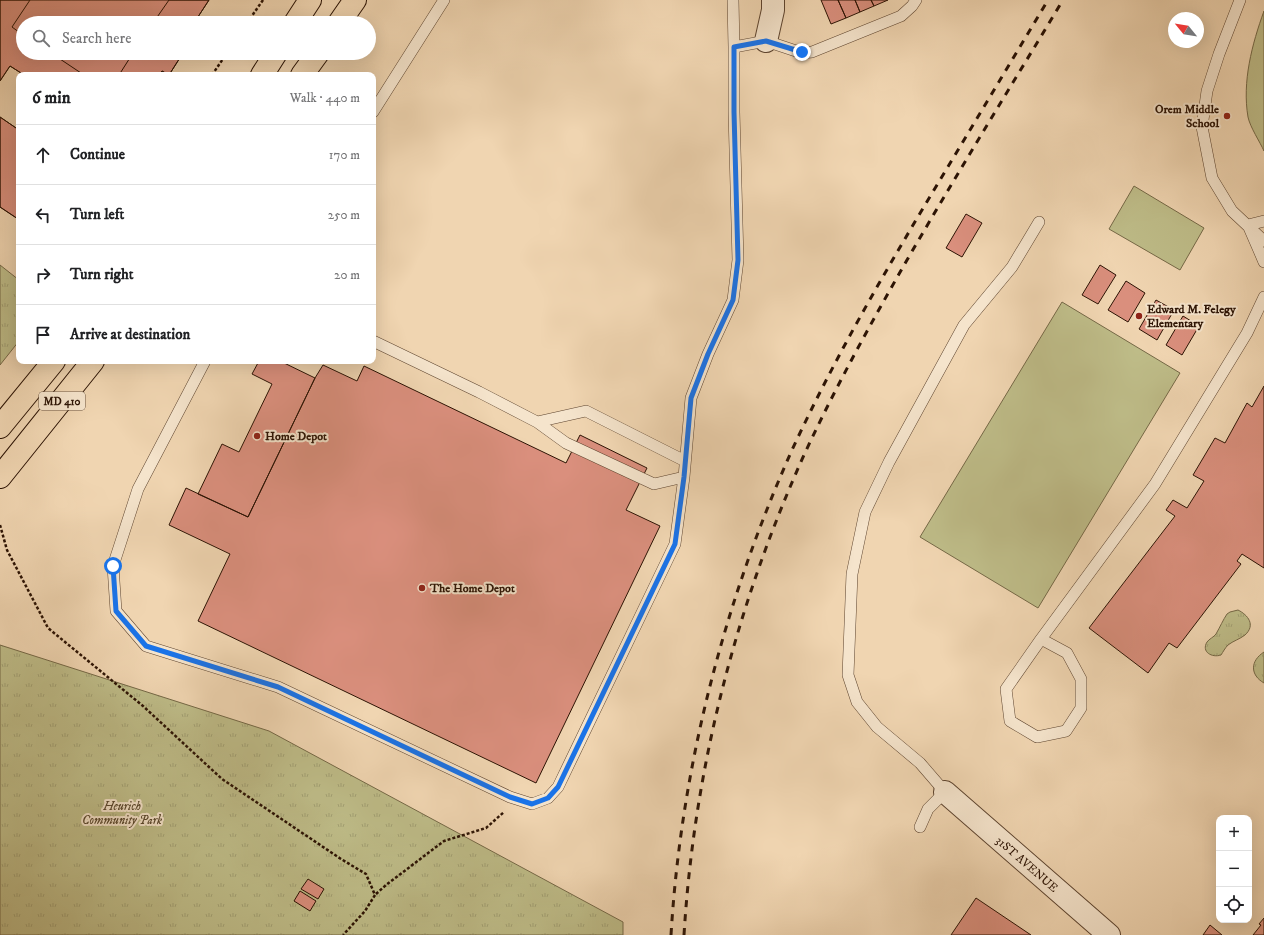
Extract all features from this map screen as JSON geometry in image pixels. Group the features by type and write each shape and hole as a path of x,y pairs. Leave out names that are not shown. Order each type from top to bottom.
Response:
{"main road":[{"path":"300,16 310,0"},
{"path":"344,16 355,0"},
{"path":"264,72 272,60"},
{"path":"304,72 313,60"},
{"name":"MD 410","path":"0,427 52,364"},
{"name":"MD 410","path":"0,477 92,364"}],"street":[{"path":"766,41 773,10 773,0"},
{"name":"31ST AVENUE","path":"945,792 1109,935"}],"lane":[{"path":"376,107 444,0"},
{"path":"203,364 138,490 113,566 116,611 146,646 278,687 510,797 532,804 548,798 558,787 675,544 684,477 691,398 708,354 733,300 738,260 733,0"},
{"path":"734,47 766,41 802,52 812,52 901,16 916,0"},
{"path":"1240,0 1219,54 1207,91 1202,127 1212,178 1232,211 1264,241"},
{"path":"1248,225 1264,221"},
{"path":"920,827 928,809 945,792 920,763 877,727 857,702 848,675 852,574 865,512 889,462 964,325 1012,267 1039,222"},
{"path":"1248,225 1264,262"},
{"path":"1041,639 1067,653 1081,680 1081,708 1066,731 1036,737 1010,720 1006,689 1041,639 1155,484 1247,333 1264,297"},
{"path":"376,342 480,392 537,422 566,443 654,484 684,477"},
{"path":"537,422 586,411 685,461"}],"path":[{"path":"252,16 263,0"},
{"path":"214,72 222,60"},
{"path":"0,525 7,550 48,628 143,706 222,779 341,859 366,874 375,895"},
{"path":"343,935 365,911 375,895 386,884 444,841 486,828 518,799"}],"green space":[{"path":"1264,11 1264,151 1249,121 1246,104 1246,90 1249,63"},
{"path":"1134,186 1204,228 1180,270 1109,229"},
{"path":"0,265 16,278 16,345 0,365"},
{"path":"1062,302 1180,373 1038,608 920,537"},
{"path":"1238,610 1248,617 1250,628 1245,635 1228,645 1221,655 1211,655 1205,649 1207,642 1216,634 1227,614"},
{"name":"Heurich Community Park","path":"0,645 269,731 623,922 623,935 0,935"},
{"path":"1264,652 1264,683 1256,676 1254,672 1254,664 1259,656"}],"building":[{"path":"0,0 30,0 19,16 16,16 16,21 12,27 16,30 16,60 62,60 80,72 19,72 10,66 0,81"},
{"path":"0,0 209,0 199,16 16,16 16,60 179,60 171,72 19,72 10,66 0,81"},
{"path":"169,0 209,0 199,16 158,16"},
{"path":"821,0 838,0 846,18 831,24"},
{"path":"838,0 855,0 860,12 846,18"},
{"path":"855,0 871,0 874,6 860,12"},
{"path":"871,0 888,0 874,6"},
{"path":"129,60 179,60 171,72 121,72"},
{"path":"0,117 16,128 16,218 0,207"},
{"path":"0,117 16,128 16,218 0,207"},
{"path":"966,214 982,223 962,257 946,248"},
{"path":"1100,265 1116,275 1098,304 1082,295"},
{"path":"1126,281 1145,293 1128,322 1108,310"},
{"path":"1156,300 1174,310 1157,340 1139,329"},
{"path":"1183,316 1199,326 1182,355 1166,345"},
{"path":"257,364 286,364 315,378 248,517 198,494 222,444 239,452 272,384 252,374"},
{"name":"The Home Depot","path":"323,365 357,381 364,366 566,463 580,435 647,468 626,510 660,526 536,783 198,621 230,554 169,525 186,488 248,517 315,378"},
{"path":"1264,386 1264,568 1242,554 1237,561 1241,564 1177,648 1169,643 1148,673 1089,628 1175,516 1166,510 1173,500 1187,508 1204,481 1193,475 1215,438 1225,443 1247,403 1252,407"},
{"path":"308,879 324,889 318,899 301,889"},
{"path":"300,891 316,901 310,911 294,901"},
{"path":"976,898 1031,935 951,935"},
{"path":"1264,918 1264,935 1253,935 1261,925 1259,924"},
{"path":"1210,925 1222,935 1203,935"}],"railway":[{"path":"671,935 676,872 696,748 726,626 746,566 768,508 792,450 862,313 920,213 1048,0"},
{"path":"684,935 689,873 697,811 708,750 722,689 739,629 758,570 780,512 816,430 880,308 946,194 1063,0"}],"place":[{"name":"Orem Middle School","path":"1227,116"},
{"name":"Edward M. Felegy Elementary","path":"1139,316"},
{"name":"Home Depot","path":"257,436"},
{"name":"The Home Depot","path":"422,588"}],"route":[{"path":"113,566 116,611 146,646 278,687 510,797 532,804 548,798 558,787 675,544 684,477 691,398 708,354 733,300 738,260 734,112 734,47 766,41 802,52"}]}
